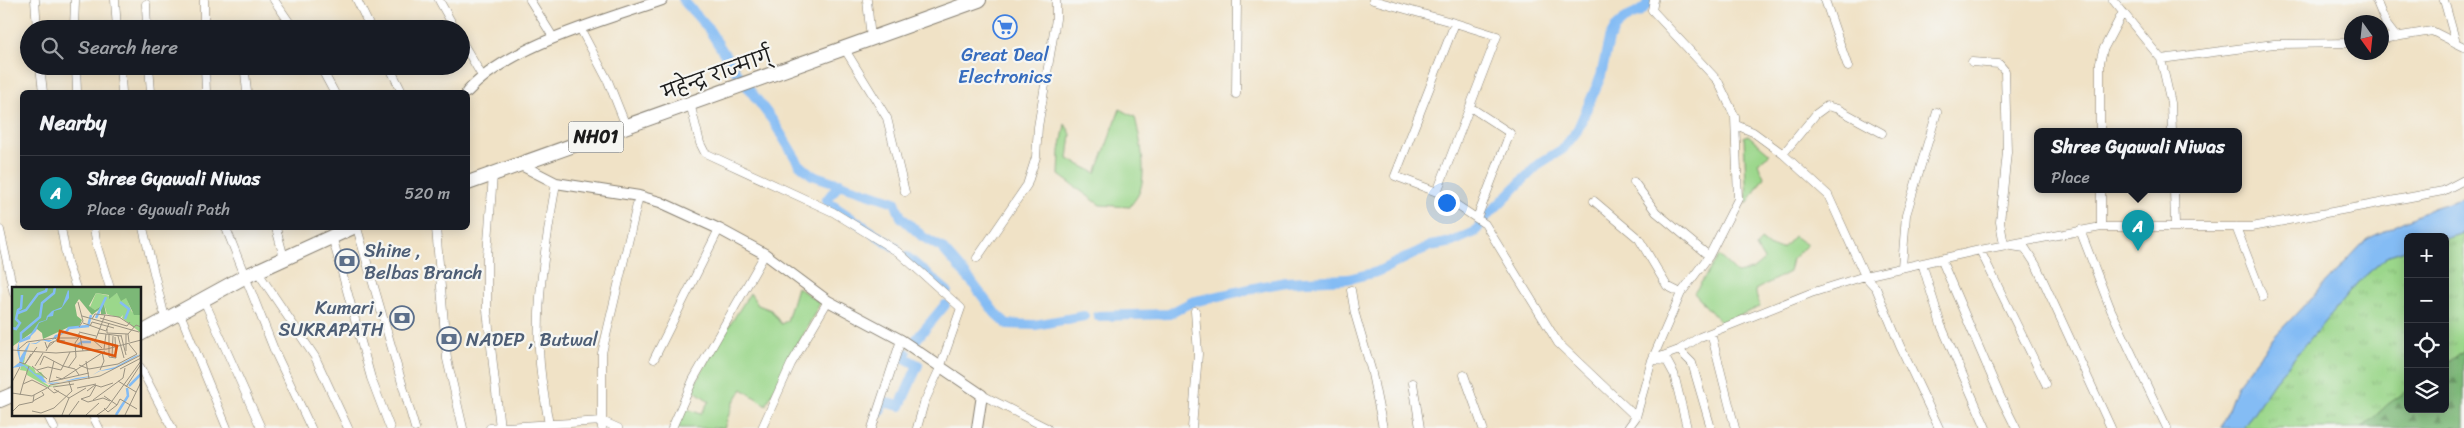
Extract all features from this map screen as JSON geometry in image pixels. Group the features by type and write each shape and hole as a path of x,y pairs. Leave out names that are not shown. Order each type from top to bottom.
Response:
{"highway":[{"name":"महेन्द्र राज्मार्ग्","path":"470,182 979,0"},
{"path":"141,333 165,318 244,277 346,230"},
{"path":"0,400 12,395"}],"street":[{"path":"35,0 36,20"},
{"path":"74,20 75,0"},
{"path":"115,0 116,20"},
{"path":"204,0 204,20"},
{"path":"274,0 288,20"},
{"path":"357,0 367,20"},
{"path":"439,0 450,20"},
{"path":"530,0 553,37"},
{"path":"469,90 482,76 553,37 662,0"},
{"path":"867,0 871,39"},
{"path":"977,258 1027,184 1036,157 1038,126 1056,19 1056,0"},
{"path":"1236,94 1237,0"},
{"path":"1373,0 1497,36 1437,192"},
{"path":"1628,428 1636,417 1652,360 1680,293 1709,256 1738,199 1735,117 1718,81 1652,10 1654,0"},
{"path":"1825,0 1848,67"},
{"path":"2113,0 2161,59 2170,104 2172,128"},
{"path":"2376,0 2386,24 2396,37"},
{"path":"2444,0 2456,43"},
{"path":"146,4 147,20"},
{"path":"2100,128 2100,62 2103,50 2123,12"},
{"path":"1455,24 1394,176 1437,192 1485,224 1558,343 1636,417"},
{"path":"580,28 608,81 626,126"},
{"path":"2389,38 2432,31 2464,47"},
{"path":"2161,59 2274,44 2344,43"},
{"path":"844,48 887,118 905,192"},
{"path":"470,55 482,76"},
{"path":"1972,62 1999,64 2005,71 2007,152 2000,222 2004,245"},
{"path":"41,75 43,90"},
{"path":"76,75 77,90"},
{"path":"121,75 122,90"},
{"path":"150,75 151,90"},
{"path":"205,75 206,90"},
{"path":"245,75 247,90"},
{"path":"325,75 333,90"},
{"path":"394,75 401,90"},
{"path":"690,103 700,143 705,153 833,212 898,252 961,308 940,368 924,403 917,428"},
{"path":"1783,154 1816,114 1827,106 1838,109 1882,133"},
{"path":"1470,107 1510,133 1477,218"},
{"path":"1902,267 1906,215 1936,112"},
{"path":"1736,125 1753,132 1783,154 1828,195 1865,276 1876,288 1900,346 1939,428"},
{"path":"519,164 556,183 639,196 660,202 719,229 765,254 828,301 901,340 982,395 1045,427"},
{"path":"492,175 487,255 487,310 500,428"},
{"path":"1652,360 1679,350 1711,333 1811,293 1865,276 1902,267 2101,227 2252,227 2444,191 2464,180"},
{"path":"1634,182 1656,212 1709,256"},
{"path":"550,426 538,363 537,336 545,245 556,183"},
{"path":"2100,193 2101,227"},
{"path":"2174,193 2174,226"},
{"path":"602,425 602,353 639,196"},
{"path":"1594,201 1639,239 1667,286 1680,293"},
{"path":"2236,227 2263,297"},
{"path":"654,359 719,229"},
{"path":"0,230 12,287"},
{"path":"62,230 68,266 76,287"},
{"path":"94,230 97,246 110,287"},
{"path":"143,230 165,318"},
{"path":"227,230 274,352 311,428"},
{"path":"277,230 284,258"},
{"path":"358,230 415,428"},
{"path":"436,230 447,358 462,428"},
{"path":"2080,230 2111,310 2167,428"},
{"path":"332,236 371,378 390,428"},
{"path":"2004,245 2025,248 2036,265 2111,428"},
{"path":"1980,250 2046,384"},
{"path":"672,428 693,380 765,254"},
{"path":"1941,259 2000,396 2016,428"},
{"path":"1922,263 1941,324 1986,428"},
{"path":"257,271 315,356 348,428"},
{"path":"1351,290 1355,314 1371,369 1382,428"},
{"path":"203,298 261,428"},
{"path":"762,428 791,364 828,301"},
{"path":"179,311 227,428"},
{"path":"1192,428 1198,354 1196,311"},
{"path":"1711,333 1735,428"},
{"path":"872,428 901,340"},
{"path":"1679,350 1692,363 1711,428"},
{"path":"1652,360 1667,361 1674,374 1687,428"},
{"path":"141,369 172,428"},
{"path":"1464,375 1483,428"},
{"path":"1413,383 1420,428"},
{"path":"977,428 982,395"},
{"path":"48,416 54,428"},
{"path":"93,416 99,428"},
{"path":"490,428 602,425 618,428"}],"green space":[{"path":"1120,109 1135,117 1142,155 1142,185 1130,207 1100,205 1059,175 1060,151 1065,124 1071,134 1068,159 1096,173"},
{"path":"1748,135 1770,154 1758,163 1764,177 1747,204 1744,137"},
{"path":"2464,233 2464,350 2449,362 2449,278 2449,238"},
{"path":"1794,236 1807,245 1792,259 1789,272 1755,290 1760,307 1721,323 1694,293 1719,256 1737,273 1752,270 1764,260 1756,247 1761,240 1770,247 1783,248"},
{"path":"2404,250 2404,393 2388,404 2362,428 2243,428 2274,382 2358,282 2389,255"},
{"path":"797,287 820,303 766,405 742,389 733,403 724,428 676,428 685,408 701,414 709,401 692,389 750,293 758,305 771,310 781,324 787,321"},
{"path":"2464,350 2464,428 2362,428 2388,404 2404,393 2404,413 2449,413 2449,362"}],"water":[{"path":"2461,199 2464,200 2464,233 2449,238 2449,233 2404,233 2404,250 2389,255 2358,282 2274,382 2243,428 2221,428 2237,385 2274,337 2367,239 2433,208"}],"waterway":[{"path":"683,0 708,28 734,69 773,121 799,164 812,175 895,202 901,217 923,237 942,248 971,281 995,313 1007,324 1035,325 1084,316"},
{"path":"1098,316 1169,314 1192,302 1264,286 1286,282 1348,279 1377,272 1430,246 1452,242 1475,232 1486,217 1540,163 1563,149 1577,131 1601,76 1609,39 1615,28 1626,18 1639,12 1647,5 1648,0"},
{"path":"840,183 826,201 896,248"},
{"path":"907,257 947,291"},
{"path":"915,341 945,305"},
{"path":"880,412 883,402 900,406 918,365 903,357 906,353"}],"place":[{"name":"Great Deal Electronics","path":"1005,27"},
{"name":"Shree Gyawali Niwas","path":"2138,251"},
{"name":"Shine , Belbas Branch","path":"347,261"},
{"name":"Kumari , SUKRAPATH","path":"402,318"},
{"name":"NADEP , Butwal","path":"449,339"}]}
